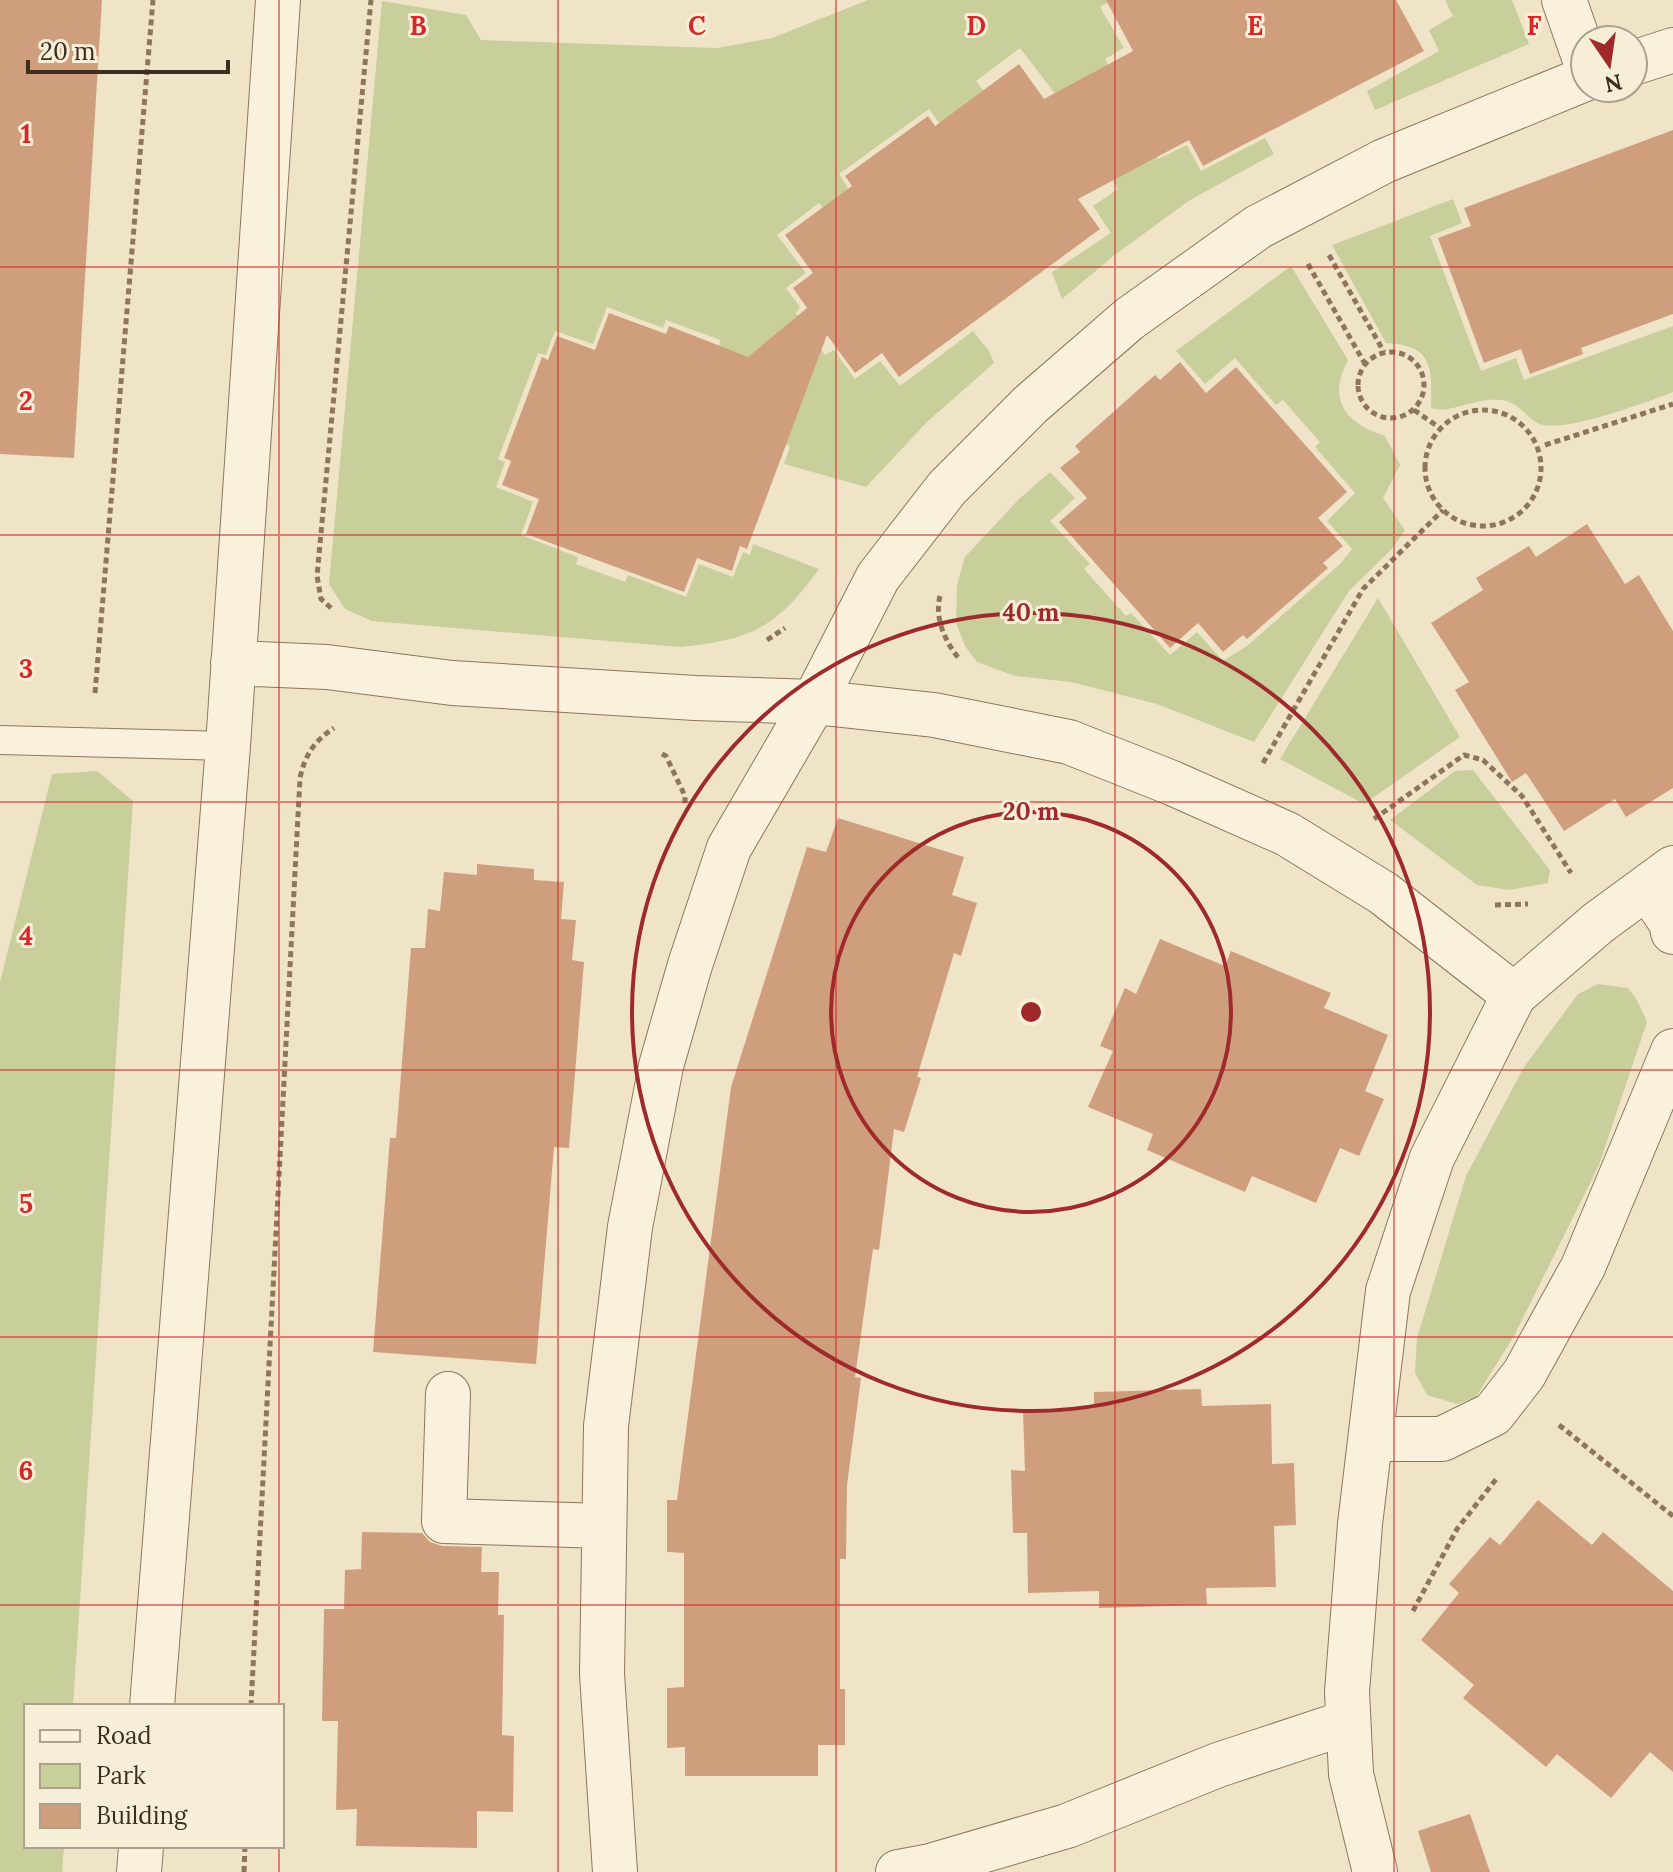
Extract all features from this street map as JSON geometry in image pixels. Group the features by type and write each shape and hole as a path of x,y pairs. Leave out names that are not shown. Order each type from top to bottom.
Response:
{"street":[{"path":"152,1704 228,746 278,0"},
{"path":"1564,0 1572,24"},
{"path":"1649,58 1673,50"},
{"path":"615,1872 602,1674 606,1426 630,1227 661,1066 729,848 814,702 878,577 947,488 1031,404 1129,319 1258,227 1384,161 1569,86"},
{"path":"233,663 327,667 452,683 814,702 934,715 1069,742 1287,834 1371,886 1514,995"},
{"path":"1375,1872 1351,1774 1347,1692 1360,1524 1388,1291 1432,1158 1514,995 1598,923 1660,878 1673,932"},
{"path":"1371,1439 1442,1439 1493,1414 1524,1374 1583,1267 1673,1051"},
{"path":"448,1394 444,1521 604,1526"},
{"path":"898,1872 930,1866 1067,1826 1218,1765 1348,1722"},
{"path":"139,1872 141,1848"}],"lane":[{"path":"0,740 228,746"}],"path":[{"path":"91,742 153,0"},
{"path":"339,615 321,599 317,576 371,0"},
{"path":"1326,250 1384,352"},
{"path":"1307,262 1365,364"},
{"path":"1384,352 1401,352 1415,362 1425,378 1423,395 1414,410 1398,418 1381,417 1366,408 1358,392 1359,375 1365,364 1384,352"},
{"path":"1545,445 1673,404"},
{"path":"1481,409 1504,413 1523,424 1537,443 1542,465 1538,488 1526,508 1507,521 1485,526 1462,523 1443,510 1429,492 1424,470 1428,446 1440,428 1459,414 1481,409"},
{"path":"1414,410 1440,428"},
{"path":"1261,767 1363,589 1443,510"},
{"path":"940,594 937,607 944,635 966,665"},
{"path":"757,644 772,639 793,622"},
{"path":"251,1704 300,778 305,755 335,727"},
{"path":"654,750 666,756 685,796 686,820"},
{"path":"1370,821 1464,755 1483,760 1522,796 1578,884"},
{"path":"1362,816 1383,830"},
{"path":"1483,899 1496,906 1536,903"},
{"path":"1557,1423 1673,1516"},
{"path":"1409,1619 1457,1529 1501,1472"},
{"path":"244,1872 245,1848"}],"green space":[{"path":"868,0 1113,0 1100,7 1124,48 1105,59 1158,159 1187,145 1201,171 1265,138 1274,154 1190,200 1116,254 1062,299 1052,272 1111,233 1093,206 1118,189 1053,91 1020,48 976,81 989,98 945,131 929,109 839,174 855,199 830,218 819,203 777,235 806,273 786,288 800,307 796,313 825,355 834,350 855,379 880,361 900,386 973,331 989,351 994,363 927,422 866,487 784,464 790,446 783,443 719,348 720,340 666,320 663,328 607,307 593,344 555,331 546,355 538,353 498,459 505,462 496,487 533,502 521,535 578,557 576,564 625,582 628,575 686,597 699,564 733,577 743,552 750,555 753,544 819,569 790,605 776,617 745,635 680,647 372,621 345,609 329,584 382,1 466,15 481,40 717,48 772,38"},
{"path":"1445,0 1512,0 1529,44 1375,110 1367,91 1439,51 1429,30 1453,16"},
{"path":"1453,199 1462,223 1430,236 1481,371 1516,358 1524,380 1673,326 1673,392 1607,415 1555,426 1538,423 1502,400 1438,410 1431,408 1430,370 1426,361 1413,348 1386,343 1332,245"},
{"path":"1291,266 1348,360 1339,387 1344,408 1359,424 1385,436 1400,465 1383,498 1405,530 1392,549 1349,591 1254,742 1157,704 1071,682 1015,676 977,662 965,646 956,623 957,585 965,557 1019,499 1050,472 1075,498 1050,521 1090,564 1084,569 1126,616 1131,613 1170,655 1197,632 1223,661 1247,646 1340,564 1352,549 1327,521 1355,493 1315,447 1320,442 1283,400 1276,405 1235,358 1205,384 1176,351"},
{"path":"1378,598 1460,737 1364,804 1280,759"},
{"path":"1473,770 1550,870 1548,883 1509,890 1477,885 1390,820 1455,771"},
{"path":"97,771 133,801 73,1704 24,1704 24,1848 64,1848 62,1872 0,1872 0,982 52,774"},
{"path":"1598,984 1628,988 1647,1022 1599,1165 1514,1336 1476,1397 1457,1404 1427,1395 1415,1373 1417,1338 1466,1176 1524,1067 1578,994"}],"building":[{"path":"0,0 102,0 74,458 0,454"},
{"path":"1106,0 1396,0 1424,51 1203,166 1189,140 1078,199 1100,229 899,377 882,353 855,373 827,335 747,549 740,546 732,571 697,558 684,592 526,534 539,499 502,485 511,461 504,458 542,357 548,360 557,336 595,350 609,313 666,334 669,326 748,357 807,308 793,288 813,273 785,235 852,186 845,176 928,116 935,126 1019,64 1044,99 1133,51"},
{"path":"1673,130 1673,314 1581,348 1583,354 1530,374 1521,349 1484,363 1438,238 1471,226 1464,208"},
{"path":"1180,362 1206,393 1236,367 1347,492 1318,518 1343,546 1323,563 1328,568 1247,639 1243,635 1223,652 1198,623 1170,648 1059,522 1087,498 1060,468 1080,452 1075,446 1155,375 1160,380"},
{"path":"1587,524 1625,584 1639,575 1673,631 1673,788 1626,817 1615,799 1564,831 1526,773 1512,782 1455,690 1469,682 1431,623 1483,590 1476,578 1529,546 1536,557"},
{"path":"838,818 964,857 952,895 977,903 961,956 954,953 904,1132 894,1129 879,1250 873,1249 855,1377 861,1378 847,1485 846,1559 840,1559 840,1689 845,1689 845,1745 818,1745 818,1776 685,1776 685,1747 667,1748 667,1688 684,1687 684,1553 667,1552 667,1500 677,1500 731,1087 807,847 826,852"},
{"path":"477,864 534,869 534,880 564,882 561,919 576,920 572,960 584,962 569,1148 554,1147 536,1364 373,1352 390,1138 396,1138 411,948 425,948 428,909 440,911 444,872 477,875"},
{"path":"1160,939 1225,966 1231,951 1331,993 1324,1008 1388,1035 1365,1091 1384,1099 1359,1156 1340,1148 1316,1203 1252,1176 1245,1192 1147,1150 1153,1134 1088,1107 1113,1051 1100,1046 1125,988 1136,994"},
{"path":"1201,1389 1202,1406 1271,1404 1272,1464 1294,1463 1296,1525 1274,1526 1276,1587 1206,1588 1207,1605 1099,1608 1099,1591 1028,1593 1027,1533 1013,1533 1011,1470 1025,1471 1023,1411 1094,1408 1094,1392"},
{"path":"1538,1500 1592,1545 1603,1532 1673,1591 1673,1772 1650,1752 1611,1798 1557,1754 1546,1767 1463,1698 1474,1685 1421,1640 1459,1593 1449,1584 1490,1537 1500,1545"},
{"path":"362,1532 422,1533 430,1542 442,1546 482,1547 481,1572 499,1572 498,1615 504,1615 502,1735 514,1736 513,1812 477,1811 477,1848 356,1846 357,1809 336,1810 338,1721 322,1721 324,1609 344,1609 345,1570 361,1569"},
{"path":"1470,1814 1490,1872 1431,1872 1418,1831"}]}
